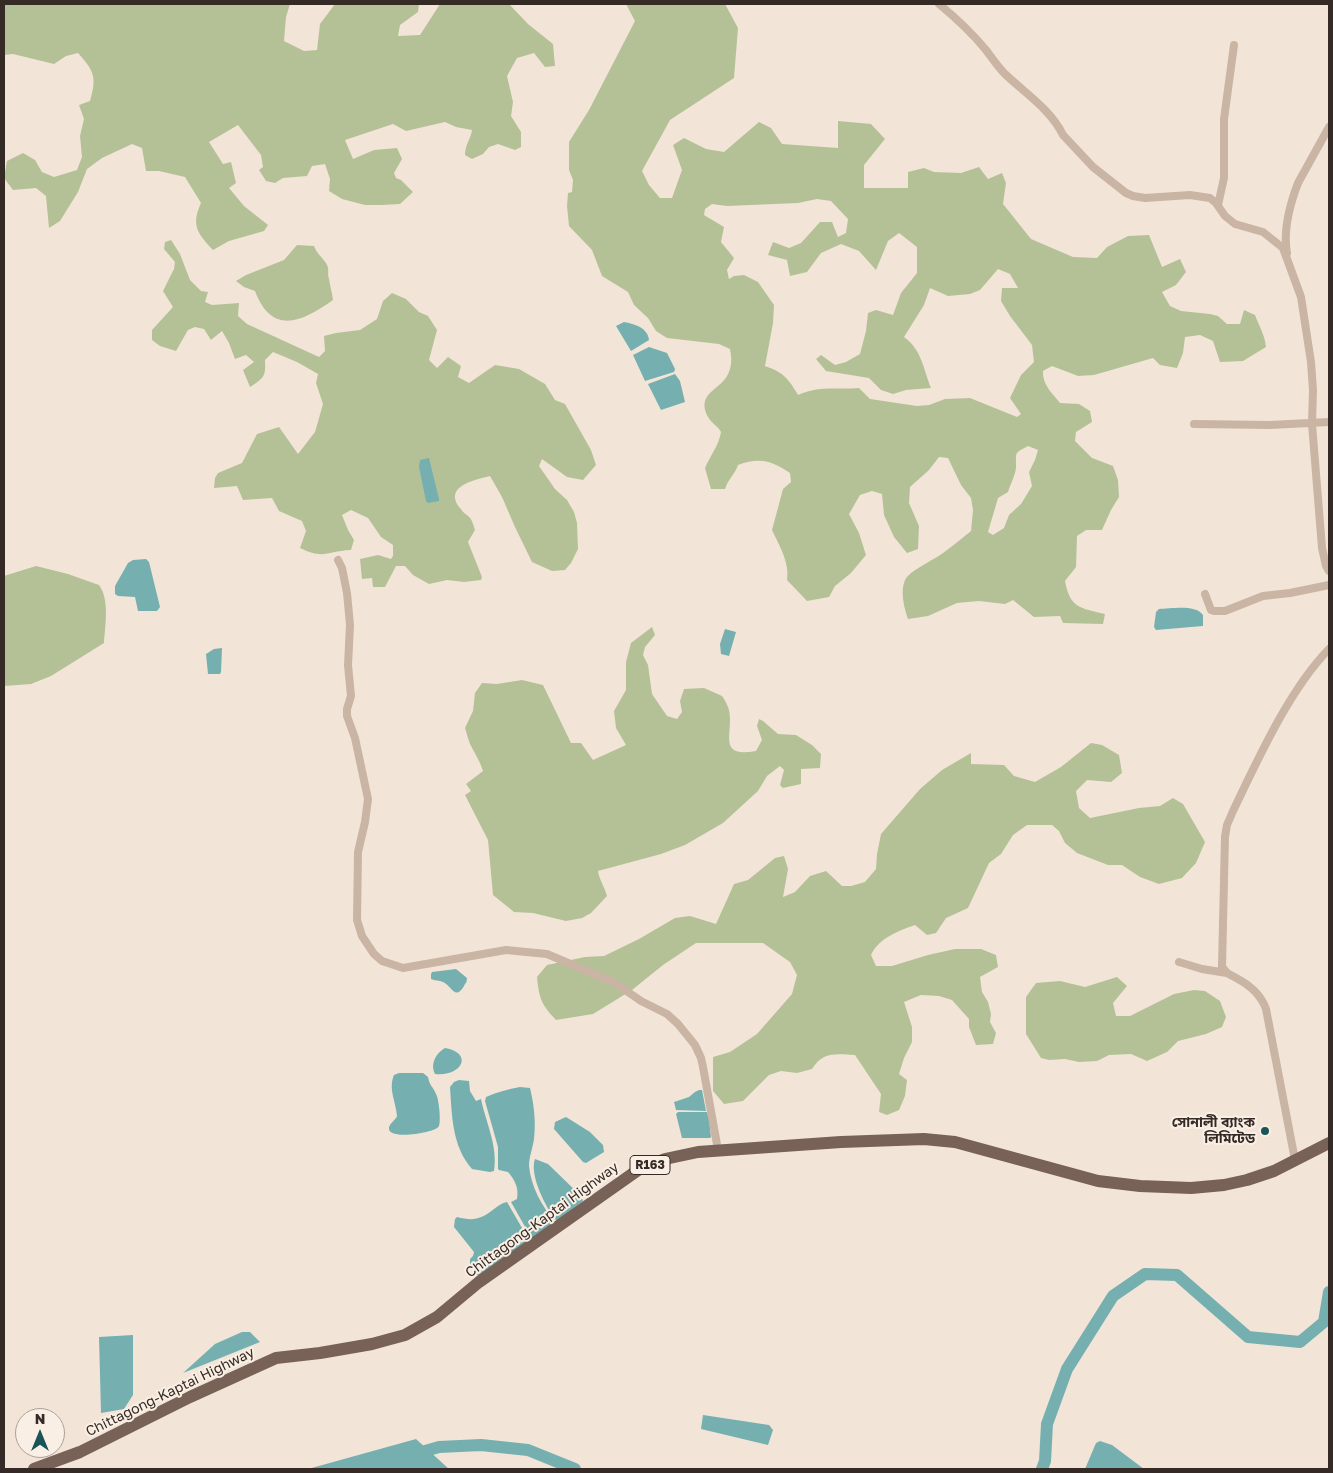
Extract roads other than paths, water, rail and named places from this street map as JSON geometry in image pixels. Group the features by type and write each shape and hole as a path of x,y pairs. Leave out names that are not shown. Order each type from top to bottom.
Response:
{"main road":[{"name":"Chittagong-Kaptai Highway","path":"34,1469 80,1452 190,1396 276,1358 354,1347 405,1335 437,1317 479,1282 638,1170 665,1160 698,1152 718,1150 924,1139 955,1142 1098,1181 1165,1188 1224,1185 1247,1180 1274,1171 1329,1143"}],"street":[{"path":"939,4 973,36 1006,75 1048,114 1093,167 1126,192 1139,197 1151,198 1177,195 1205,196 1213,200 1225,216 1235,224 1258,230 1269,236 1283,248 1301,297 1311,362 1313,390 1312,424 1322,548 1329,571"},
{"path":"1218,205 1224,178 1226,106 1234,45"},
{"path":"1287,257 1286,231 1294,193 1329,128"},
{"path":"1194,424 1270,425 1329,422"},
{"path":"338,560 342,568 347,592 350,625 348,665 351,696 347,716 355,738 368,799 358,852 357,920 360,931 371,950 382,962 403,968 506,950 547,954 616,983 641,1002 667,1014 695,1045 703,1066 718,1150"},
{"path":"1205,594 1211,610 1219,612 1230,610 1263,596 1329,585"},
{"path":"1227,973 1222,966 1224,858 1227,825 1258,759 1279,720 1314,665 1329,648"},
{"path":"1180,962 1227,973 1259,995 1266,1008 1295,1160"}],"water":[{"path":"624,322 636,325 644,330 649,340 631,351 616,326"},
{"path":"649,347 667,353 675,369 674,372 645,381 633,355"},
{"path":"675,374 680,381 685,402 661,410 648,384"},
{"path":"429,458 439,501 428,503 419,467 420,460"},
{"path":"146,559 149,562 160,607 157,611 138,611 135,597 118,596 115,594 115,586 128,563 133,560"},
{"path":"1159,609 1194,609 1203,615 1203,626 1156,630 1154,627 1156,612"},
{"path":"725,629 736,632 729,656 721,654 720,644"},
{"path":"222,648 220,674 208,674 206,654 214,649"},
{"path":"456,969 467,978 458,992 443,982 431,979 432,972"},
{"path":"445,1048 459,1055 462,1059 461,1064 452,1072 435,1074 433,1066 435,1059"},
{"path":"399,1073 423,1073 428,1077 439,1105 440,1123 436,1129 404,1135 391,1132 389,1129 397,1116 392,1080 394,1075"},
{"path":"459,1080 469,1081 470,1091 476,1101 481,1099 493,1144 494,1171 472,1169 460,1151 454,1130 450,1087"},
{"path":"520,1087 530,1088 534,1107 535,1132 529,1166 530,1174 542,1203 555,1222 532,1239 511,1202 517,1199 517,1188 514,1181 508,1172 498,1169 498,1147 485,1101 486,1097 490,1095"},
{"path":"702,1090 706,1111 676,1110 674,1102 689,1097"},
{"path":"678,1112 707,1112 711,1137 682,1138 676,1114"},
{"path":"566,1117 590,1132 603,1145 604,1152 586,1163 583,1162 554,1129 555,1122"},
{"path":"535,1159 548,1164 581,1196 583,1201 558,1221 548,1208 536,1182 534,1174"},
{"path":"507,1202 529,1240 483,1275 477,1275 470,1265 470,1259 474,1252 454,1227 455,1219 457,1217 472,1219 480,1217"},
{"path":"242,1332 250,1332 260,1342 183,1373 215,1344"},
{"path":"133,1335 133,1395 124,1409 101,1413 99,1337"},
{"path":"703,1415 769,1425 773,1430 768,1445 701,1429"},
{"path":"416,1439 449,1469 308,1469"},
{"path":"1100,1441 1112,1445 1144,1469 1085,1469 1096,1443"}],"waterway":[{"path":"1042,1469 1045,1461 1047,1424 1067,1369 1113,1296 1145,1274 1177,1275 1248,1337 1300,1342 1324,1322 1329,1292"},
{"path":"390,1469 401,1458 439,1447 481,1445 528,1450 575,1469"}],"place":[{"name":"সোনালী ব্যাংক লিমিটেড","path":"1265,1131"}]}
